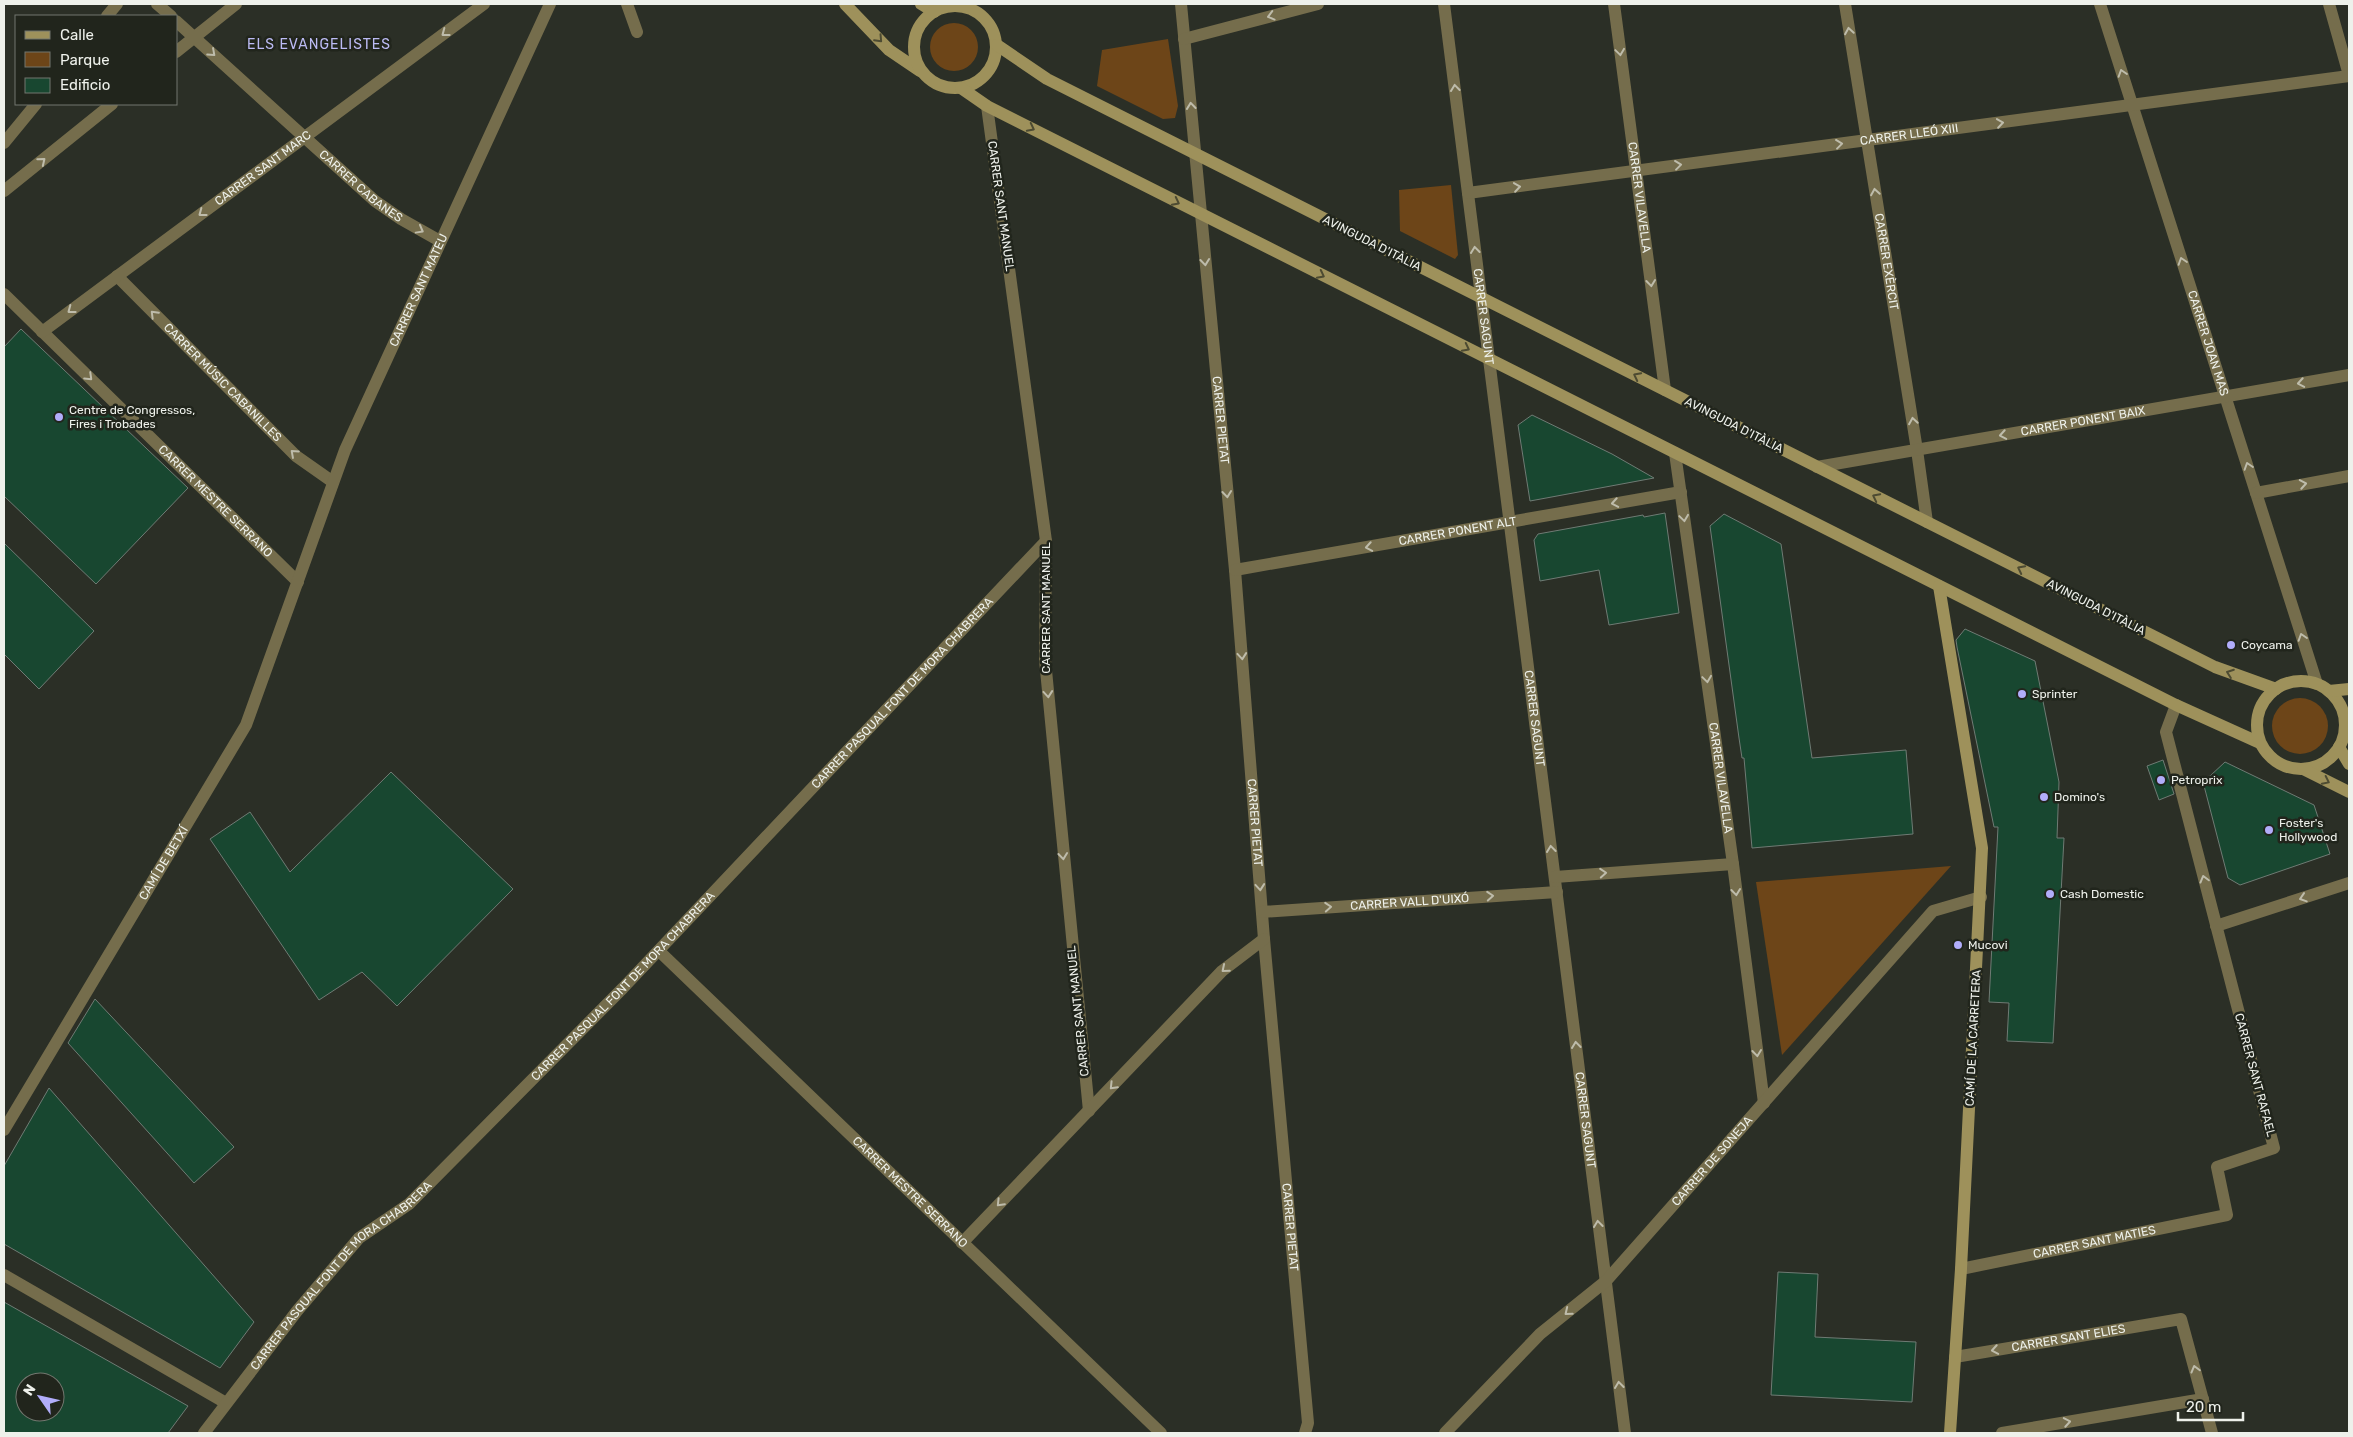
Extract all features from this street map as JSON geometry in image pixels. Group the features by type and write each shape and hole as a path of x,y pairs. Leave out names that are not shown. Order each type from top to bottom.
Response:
{"main road":[{"path":"845,4 889,50 940,85 961,88 983,78 995,57 997,45 994,32 987,20 976,8 955,6 934,12 920,27 914,46 916,60 922,72"},
{"path":"921,4 934,12"},
{"name":"AVINGUDA D'ITÀLIA","path":"997,45 1047,79 2215,668 2276,689"},
{"path":"961,88 987,106 1200,214 2176,705 2260,743"},
{"name":"CAMÍ DE LA CARRETERA","path":"1939,586 1982,848 1961,1269 1950,1433"},
{"path":"2303,681 2317,684 2329,692 2342,711 2346,734 2330,758 2318,766 2303,769 2290,768 2278,763 2267,755 2260,743 2256,728 2258,713 2265,700 2276,689 2288,683 2303,681"},
{"path":"2329,692 2349,689"},
{"path":"2339,747 2349,764"},
{"path":"2303,769 2349,792"}],"street":[{"path":"108,15 117,4"},
{"path":"157,4 170,15"},
{"path":"178,50 236,4"},
{"name":"CARRER SANT MARC","path":"42,332 484,4"},
{"name":"CARRER SANT MATEU","path":"298,582 345,450 550,4"},
{"path":"627,4 638,32"},
{"path":"1181,4 1200,214"},
{"path":"1184,39 1318,4"},
{"name":"CARRER SAGUNT","path":"1444,4 1625,1433"},
{"name":"CARRER VILAVELLA","path":"1614,4 1665,390"},
{"name":"CARRER EXÈRCIT","path":"1844,4 1917,450 1927,522"},
{"name":"CARRER JOAN MAS","path":"2100,4 2317,684"},
{"path":"2329,4 2349,76"},
{"name":"CARRER CABANES","path":"178,23 375,201 400,219 440,241"},
{"name":"CARRER LLEÓ XIII","path":"1468,193 2349,76"},
{"path":"4,143 35,105"},
{"path":"4,192 111,105"},
{"name":"CARRER SANT MANUEL","path":"987,106 1046,541 1045,660 1089,1111"},
{"name":"CARRER PIETAT","path":"1200,214 1235,570 1264,939 1308,1423 1305,1433"},
{"name":"CARRER MÚSIC CABANILLES","path":"117,276 296,456 333,482"},
{"name":"CARRER MESTRE SERRANO","path":"4,294 298,582"},
{"name":"CARRER PONENT BAIX","path":"1817,467 2349,375"},
{"name":"CARRER VILAVELLA","path":"1675,453 1733,864 1764,1103"},
{"path":"2256,492 2349,476"},
{"name":"CARRER PONENT ALT","path":"1235,570 1681,492"},
{"name":"CARRER PASQUAL FONT DE MORA CHABRERA","path":"204,1433 296,1311 360,1238 409,1204 659,951 1046,541"},
{"name":"CAMÍ DE BETXÍ","path":"4,1130 246,725 298,582"},
{"name":"CARRER SANT RAFAEL","path":"2176,705 2166,732 2274,1148 2217,1167 2227,1215"},
{"path":"1554,877 1733,864"},
{"path":"2216,926 2349,883"},
{"name":"CARRER VALL D'UIXÓ","path":"1262,912 1557,892"},
{"name":"CARRER DE SONEJA","path":"1445,1433 1540,1334 1606,1281 1933,911 1981,897"},
{"path":"962,1243 1222,971 1264,939"},
{"name":"CARRER MESTRE SERRANO","path":"659,951 1160,1433"},
{"name":"CARRER SANT MATIES","path":"1961,1269 2227,1215"},
{"path":"4,1275 226,1403"},
{"name":"CARRER SANT ELIES","path":"1955,1357 2181,1319 2203,1399"},
{"path":"2002,1433 2203,1399 2212,1433"}],"green space":[{"path":"949,23 959,23 968,27 974,33 977,38 977,56 968,67 959,71 949,71 940,67 934,61 930,52 930,42 934,33 940,27"},
{"path":"1168,39 1178,106 1175,118 1163,119 1097,86 1102,50"},
{"path":"1451,185 1458,255 1455,259 1400,231 1399,190"},
{"path":"2300,698 2311,700 2320,706 2326,715 2328,726 2326,737 2320,746 2311,752 2300,754 2289,752 2280,746 2274,737 2272,726 2274,715 2280,706 2289,700"},
{"path":"1951,866 1782,1055 1756,882"}],"building":[{"name":"Centre de Congressos, Fires i Trobades","path":"21,329 188,488 96,584 4,496 4,347"},
{"path":"1532,415 1612,454 1654,478 1530,501 1518,425"},
{"path":"1665,513 1679,613 1609,625 1599,570 1540,581 1534,540 1538,534 1643,515 1644,517"},
{"path":"1724,514 1781,544 1812,758 1906,750 1913,834 1752,848 1744,758 1742,758 1739,738 1710,526"},
{"path":"4,543 94,631 39,689 4,654"},
{"path":"1965,629 2035,661 2059,782 2057,838 2064,838 2053,1043 2007,1041 2009,1003 1989,1002 1998,827 1994,827 1957,647 1956,640"},
{"name":"Petroprix","path":"2163,760 2174,794 2159,800 2147,766"},
{"name":"Foster's Hollywood","path":"2225,762 2314,805 2330,854 2240,885 2228,878 2202,778 2210,776"},
{"path":"391,772 513,889 397,1006 362,972 319,1000 210,839 250,812 290,872"},
{"path":"95,999 234,1147 194,1183 68,1043"},
{"path":"49,1088 254,1322 220,1368 4,1244 4,1166"},
{"path":"1778,1272 1818,1274 1815,1337 1916,1342 1912,1402 1771,1395"},
{"path":"4,1302 188,1406 168,1433 4,1433"}],"place":[{"name":"Centre de Congressos, Fires i Trobades","path":"59,417"},
{"name":"Coycama","path":"2231,645"},
{"name":"Sprinter","path":"2022,694"},
{"name":"Petroprix","path":"2161,780"},
{"name":"Domino's","path":"2044,797"},
{"name":"Foster's Hollywood","path":"2269,830"},
{"name":"Cash Domestic","path":"2050,894"},
{"name":"Mucovi","path":"1958,945"}],"district":[{"name":"ELS EVANGELISTES","path":"319,44"}]}
